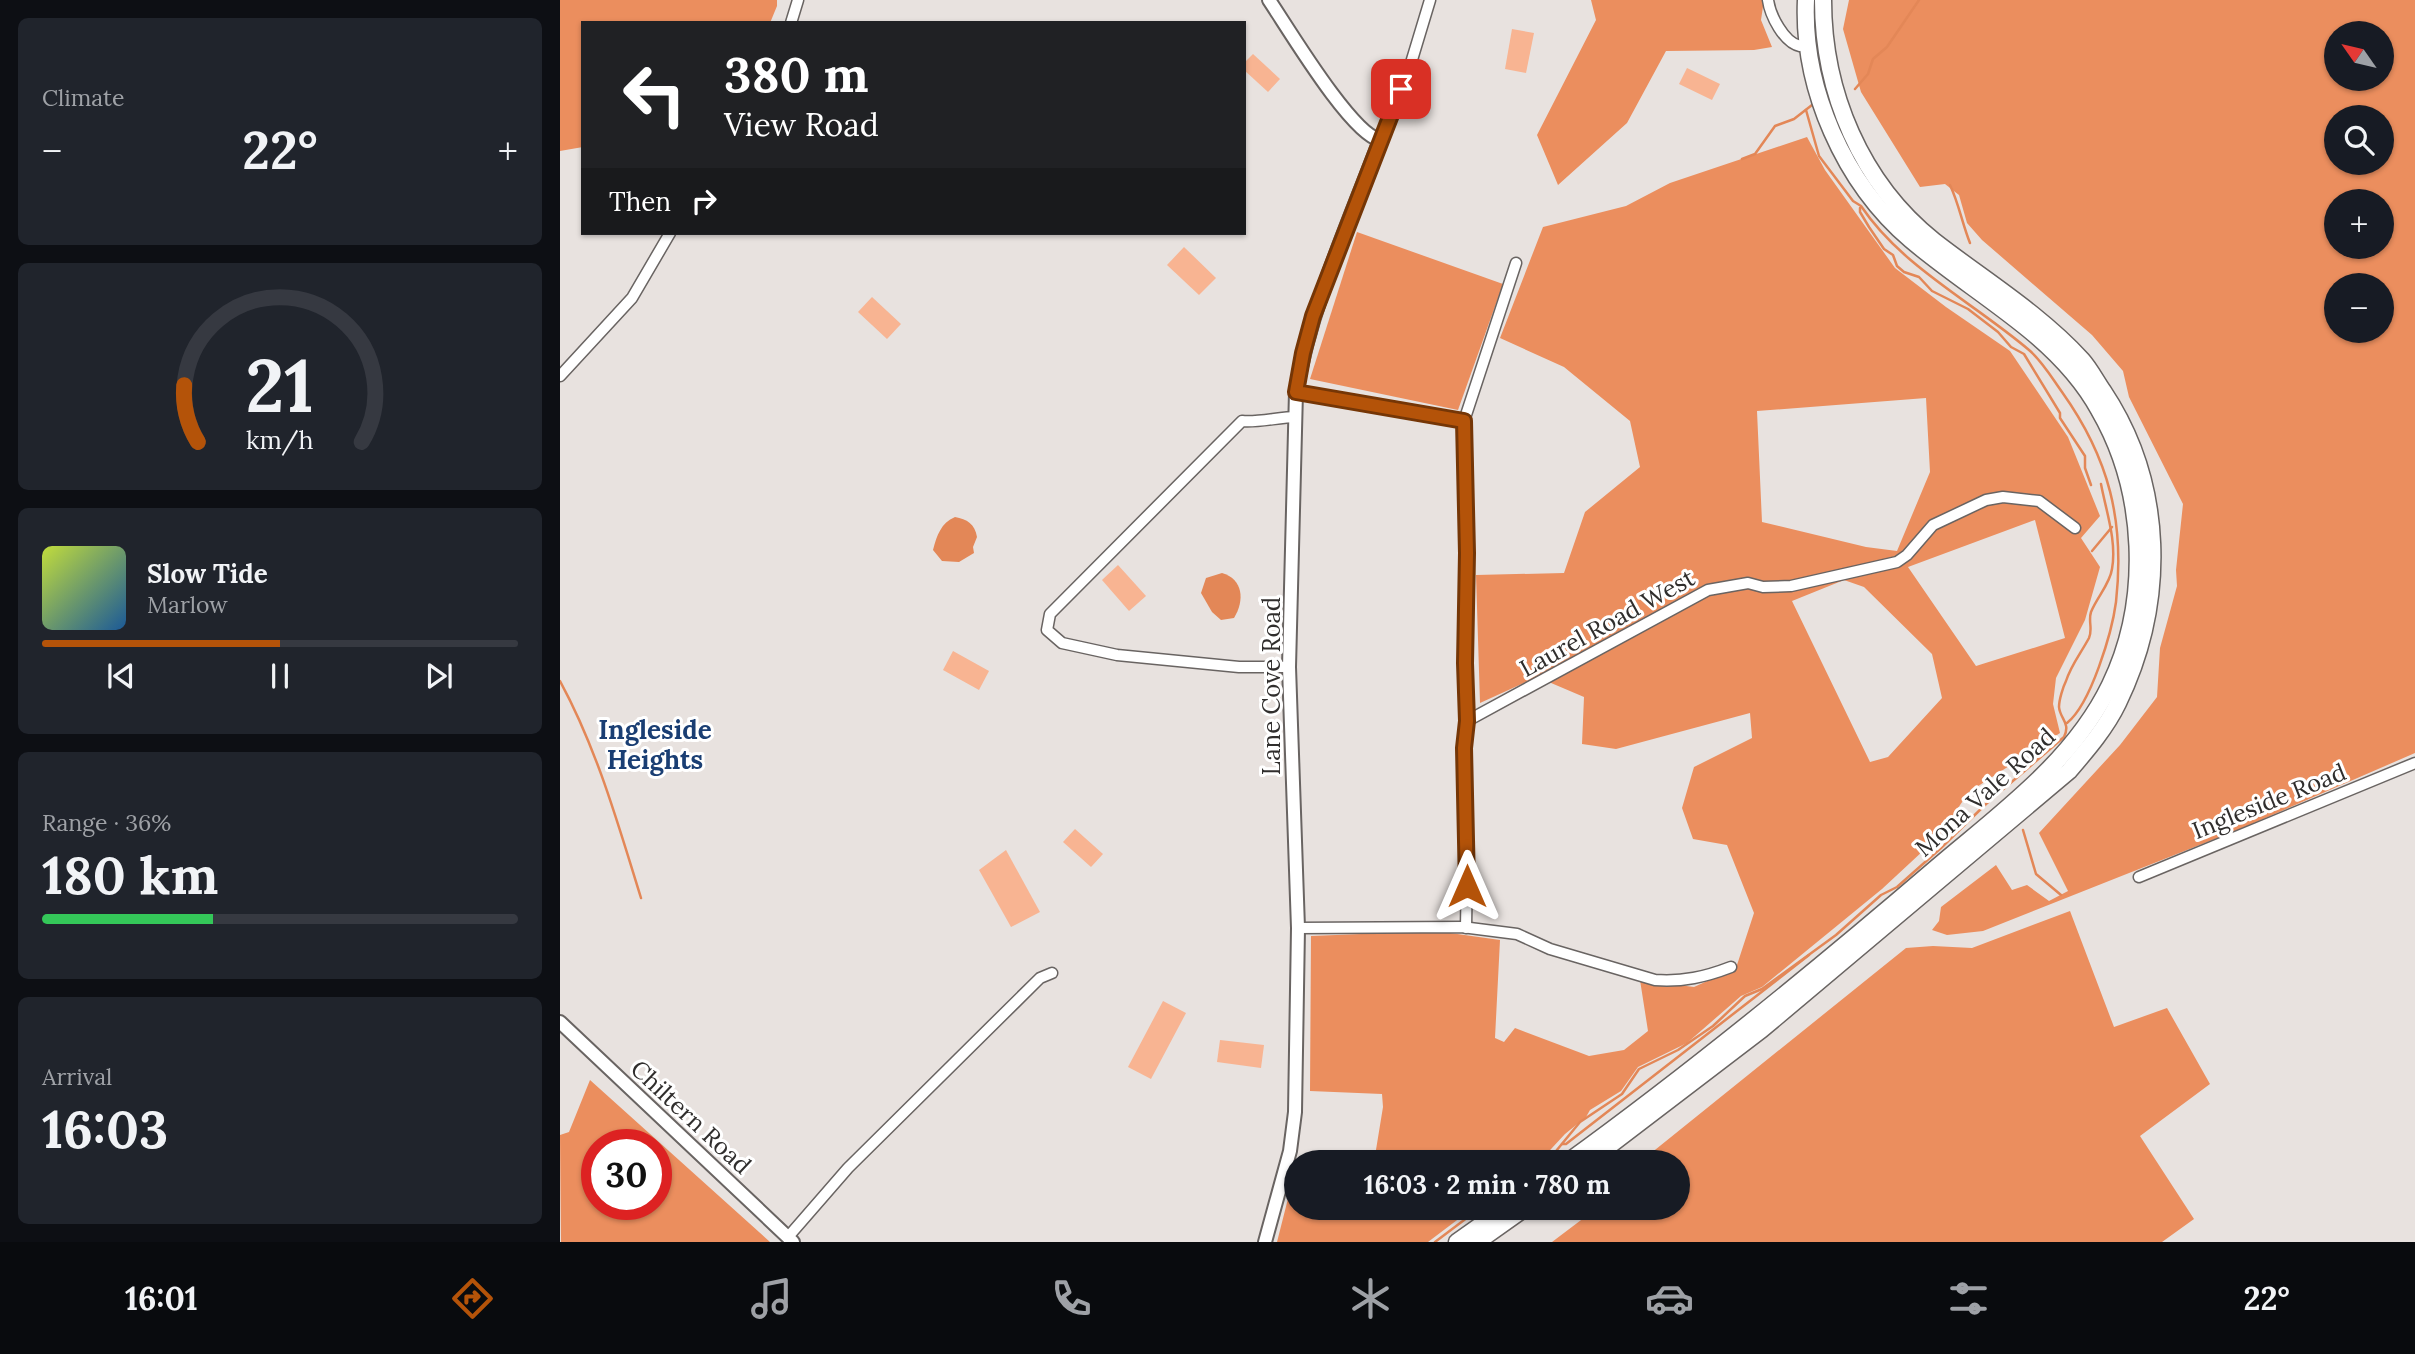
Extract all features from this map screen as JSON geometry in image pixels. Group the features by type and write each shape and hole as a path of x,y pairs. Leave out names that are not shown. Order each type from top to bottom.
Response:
{"highway":[{"name":"Mona Vale Road","path":"1585,1150 1831,958 2037,781 2075,741 2110,685 2127,638 2137,589 2135,507 2119,454 2099,409 2068,367 2030,331 1909,238 1856,177 1835,138 1818,91 1809,41 1807,0"},
{"name":"Mona Vale Road","path":"1604,1150 1761,1030 2069,771 2088,749 2117,705 2130,676 2147,620 2153,573 2150,514 2145,484 2119,416 2083,362 2035,315 1932,239 1884,190 1862,156 1838,103 1823,34 1823,0"},
{"path":"1457,1242 1488,1220"},
{"path":"1477,1242 1508,1220"}],"street":[{"path":"792,21 798,0"},
{"path":"1269,0 1333,96 1368,135 1380,140 1411,63 1430,0"},
{"path":"1768,0 1770,11 1794,45 1800,46 1809,41"},
{"name":"Lane Cove Road","path":"1265,1242 1290,1151 1295,1112 1298,928 1289,667 1296,392 1313,316 1380,140"},
{"path":"560,376 632,298 669,235"},
{"path":"1466,928 1464,748 1467,721 1467,553 1464,421 1516,263"},
{"path":"1296,392 1464,421"},
{"path":"1289,667 1240,667 1117,655 1062,643 1048,630 1050,614 1242,421 1296,417"},
{"name":"Laurel Road West","path":"1467,721 1708,590 1748,583 1763,587 1791,586 1897,562 1907,555 1934,525 1986,500 2003,497 2039,501 2075,528"},
{"name":"Ingleside Road","path":"2138,877 2415,763"},
{"path":"1298,928 1466,928 1517,933 1550,949 1655,980 1700,978 1731,967"},
{"path":"790,1239 848,1168 1040,978 1052,973"},
{"name":"Chiltern Road","path":"560,1022 790,1239"}],"shaded area":[{"path":"560,0 777,0 771,21 581,21 581,147 560,151"},
{"path":"1591,0 1764,0 1761,20 1772,47 1754,50 1666,51 1627,123 1558,185 1537,135 1596,20"},
{"path":"1849,0 2415,0 2415,753 2240,829 1983,931 1947,935 1932,930 1939,921 1941,907 1996,865 2012,890 2027,885 2049,901 2068,891 2039,833 2120,745 2157,697 2160,648 2177,586 2176,570 2183,504 2129,397 2123,371 2092,335 1982,240 1967,223 1959,195 1945,184 1920,187 1861,92 1843,29"},
{"path":"1512,29 1534,33 1526,73 1505,69"},
{"path":"1253,54 1280,79 1268,92 1246,72 1246,61"},
{"path":"1687,68 1720,84 1712,100 1679,84"},
{"path":"1807,137 1825,170 1895,268 2010,351 2068,437 2100,516 2081,538 2100,567 2085,620 2056,678 2053,704 2060,733 1969,792 1938,837 1882,889 1762,987 1741,996 1687,1043 1638,1067 1621,1091 1590,1110 1586,1117 1550,1150 1376,1150 1383,1107 1382,1094 1310,1091 1311,936 1436,931 1500,940 1495,1038 1504,1042 1515,1028 1589,1056 1624,1050 1648,1031 1640,980 1694,987 1736,968 1754,913 1727,845 1693,839 1682,808 1694,767 1752,738 1750,713 1616,749 1582,744 1584,697 1537,677 1480,703 1476,575 1564,573 1585,512 1640,467 1630,421 1564,367 1500,338 1543,227 1626,206 1670,183","holes":["1926,398 1930,472 1897,551 1866,547 1762,522 1757,411","2035,520 2065,638 1976,666 1908,567","1844,580 1864,587 1932,654 1942,698 1888,757 1870,762 1792,601"]},
{"path":"1357,232 1503,284 1458,410 1310,379"},
{"path":"1184,247 1216,278 1199,295 1167,265"},
{"path":"872,297 901,324 887,339 858,312"},
{"path":"955,517 972,525 977,537 974,553 959,562 942,561 933,550 943,526"},
{"path":"1118,565 1146,596 1129,611 1102,580"},
{"path":"1222,573 1238,585 1241,597 1234,618 1221,620 1212,612 1201,593 1206,578"},
{"path":"953,651 989,671 979,690 943,670"},
{"path":"1075,829 1103,854 1091,867 1063,842"},
{"path":"1006,850 1040,912 1011,927 979,870"},
{"path":"2070,911 2114,1027 2167,1008 2210,1084 2140,1136 2194,1219 2162,1242 1552,1242 1581,1220 1690,1220 1690,1150 1655,1150 1906,948 1972,948"},
{"path":"1163,1001 1186,1013 1151,1079 1128,1067"},
{"path":"1220,1040 1264,1045 1261,1068 1217,1062"},
{"path":"590,1080 644,1129 581,1129 581,1220 672,1220 672,1154 770,1242 561,1242 560,1135 569,1132"},
{"path":"1284,1214 1284,1220 1457,1220 1428,1242 1277,1242"}],"waterway":[{"path":"1855,89 1868,74 1873,59 1887,47 1919,0"},
{"path":"1742,159 1755,154 1775,126 1794,119 1812,105"},
{"path":"1806,110 1819,156 1853,201 1861,206 1878,228 1918,266 2034,354 2092,441 2110,491 2115,517 2118,544 2116,602 2099,667 2084,700 2067,723"},
{"path":"1950,185 1970,243"},
{"path":"1860,208 1869,227 1884,249 1893,255 1897,266 1904,272 1919,277 1932,291 1968,309 1998,332 2011,347 2024,354 2085,456 2085,468 2091,485"},
{"path":"1557,1150 1580,1122 1622,1094 1639,1069 1678,1050 1713,1026 1745,996 1762,989 1836,935 1881,895 1897,887 1986,804 2064,737 2066,725 2059,707 2061,694 2089,638 2091,612 2109,580 2112,569 2112,537 2101,484"},
{"path":"2092,551 2112,527"},
{"path":"560,681 596,760 641,898"},
{"path":"2023,830 2036,874 2061,895"},
{"path":"1562,1144 1566,1144 1809,955"},
{"path":"1435,1242 1464,1220"}],"district":[{"name":"Ingleside Heights","path":"655,744"}],"route":[{"path":"1401,89 1313,316 1296,392 1464,421 1467,553 1467,721 1464,748 1467,886"}]}
